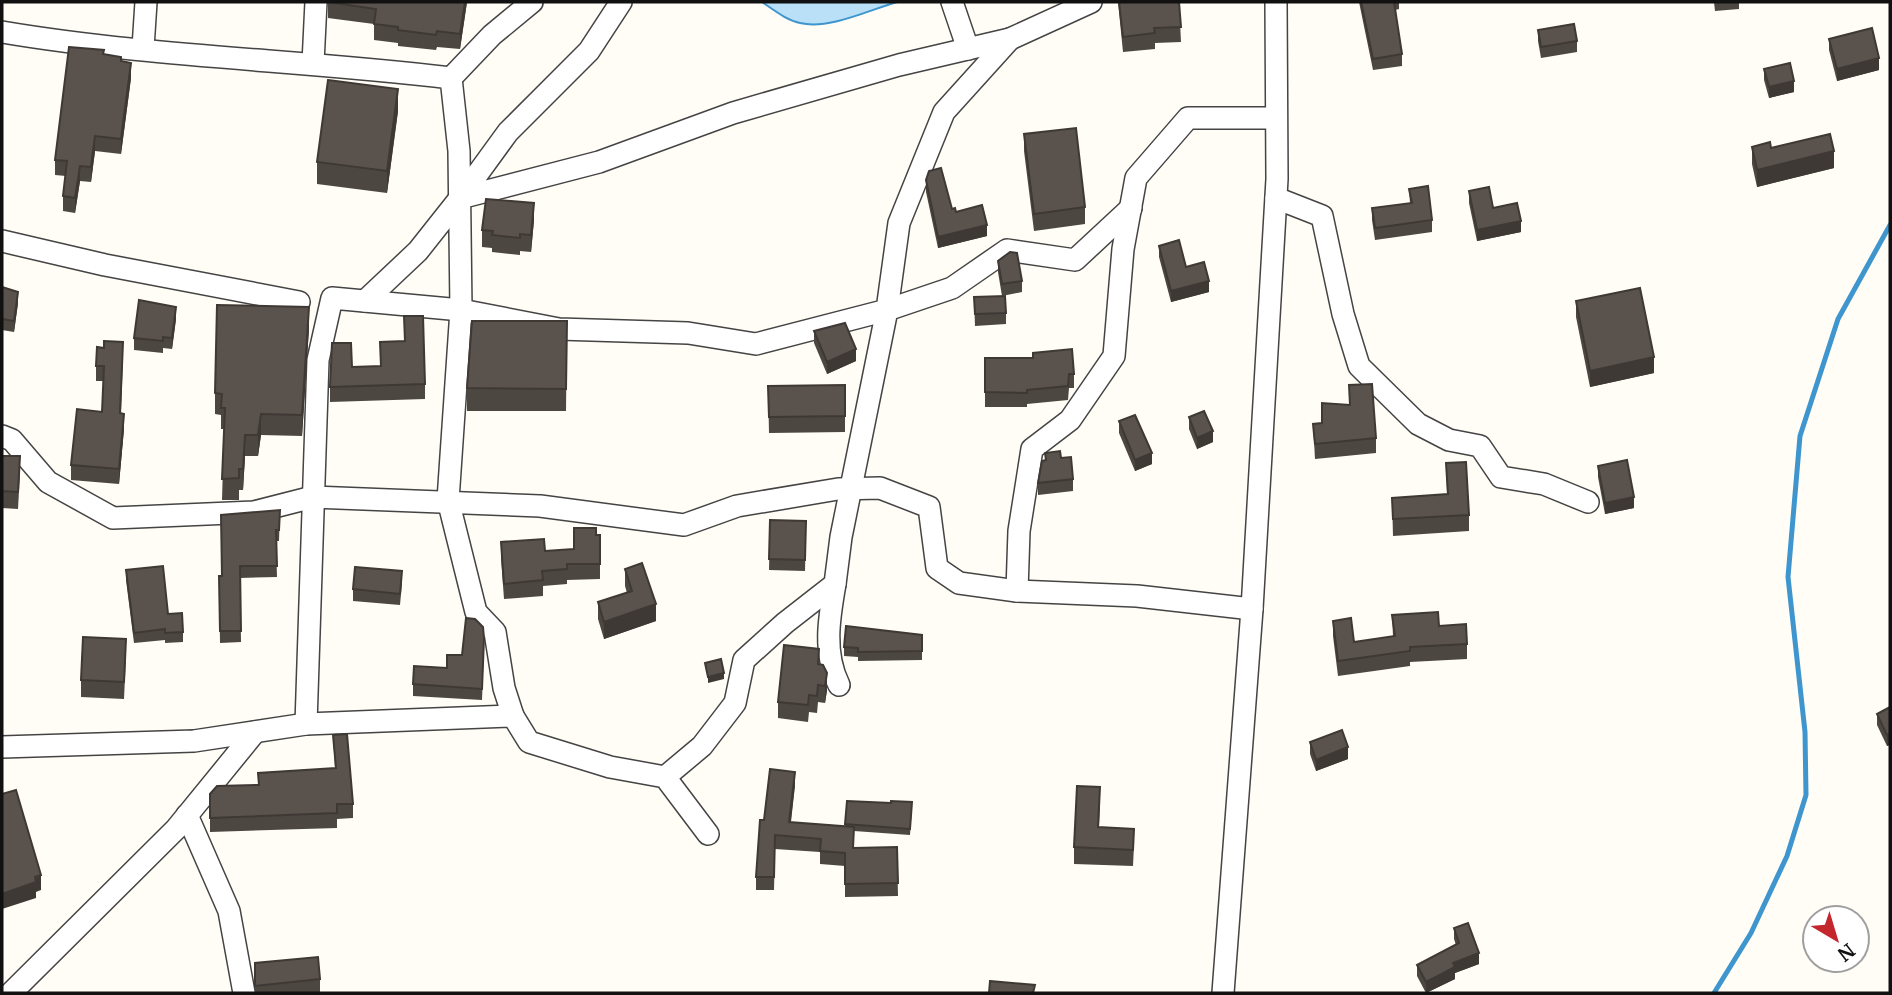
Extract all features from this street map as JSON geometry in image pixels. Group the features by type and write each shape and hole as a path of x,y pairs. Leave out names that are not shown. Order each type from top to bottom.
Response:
{"street":[{"path":"143,48 146,2"},
{"path":"313,63 316,2"},
{"path":"532,2 492,35 451,78 459,150 461,310 448,500 477,612 495,632 504,688 513,716 529,743 610,767 665,777 708,834"},
{"path":"365,301 418,251 508,132 589,51 621,2"},
{"path":"952,2 968,49"},
{"path":"460,198 599,162 733,113 899,65 1010,39 1091,2"},
{"path":"1223,993 1252,609 1276,198 1276,2"},
{"path":"2,32 451,78"},
{"path":"839,685 829,651 828,621 841,537 853,489 887,310 899,223 944,112 1010,39"},
{"path":"1017,592 1018,542 1032,449 1070,420 1114,356 1123,249 1136,178 1188,118 1275,118"},
{"path":"1276,198 1322,216 1343,314 1359,366 1418,424 1449,440 1480,446 1501,477 1544,484 1588,502"},
{"path":"306,724 318,360 332,298 461,310 559,329 688,333 756,344 887,310 952,288 1007,250 1075,260 1131,208"},
{"path":"2,241 299,302"},
{"path":"2,436 12,440 48,482 113,518 254,512 313,497 448,500 598,512 684,525 737,506 853,489 880,488 929,507 937,568 959,583 1017,592 1137,596 1252,609"},
{"path":"665,777 702,746 735,703 744,660 785,622 835,584"},
{"path":"2,747 194,741 306,724 513,716"},
{"path":"2,978 9,993 187,815 255,732"},
{"path":"187,815 229,911 244,993"}],"water":[{"path":"762,2 897,2 836,22 811,24 790,20"}],"building":[{"path":"328,2 465,2 460,34 437,31 436,35 374,24 376,9"},
{"path":"1119,2 1179,2 1181,27 1154,28 1155,33 1123,37"},
{"path":"1361,2 1394,2 1402,54 1373,59"},
{"path":"1574,24 1577,41 1541,47 1538,30"},
{"path":"1872,28 1879,58 1837,69 1829,39"},
{"path":"69,47 104,50 103,54 121,57 121,61 131,63 121,139 95,136 91,167 80,166 75,198 63,196 67,161 55,160"},
{"path":"1790,63 1794,81 1769,87 1764,69"},
{"path":"328,80 398,89 387,171 317,162"},
{"path":"1076,128 1085,207 1034,214 1024,134"},
{"path":"1830,134 1834,151 1757,170 1752,147 1770,142 1771,148"},
{"path":"941,168 952,209 955,208 956,212 982,205 987,225 938,237 926,180 929,171"},
{"path":"1428,186 1432,220 1375,228 1372,208 1412,203 1409,189"},
{"path":"1489,187 1493,208 1517,203 1521,221 1477,230 1469,191"},
{"path":"486,199 534,203 531,235 520,234 520,238 492,235 493,231 482,230"},
{"path":"1179,240 1186,267 1204,262 1209,281 1171,291 1159,246"},
{"path":"1010,252 1017,253 1022,281 1002,284 998,261"},
{"path":"2,287 18,292 14,321 2,319"},
{"path":"1640,288 1654,357 1590,371 1576,301"},
{"path":"1005,296 1006,313 975,314 974,297"},
{"path":"139,300 176,307 172,338 163,337 163,341 134,338"},
{"path":"217,305 309,307 302,415 261,414 258,435 245,435 243,469 239,469 239,478 222,479 225,408 221,408 222,394 215,393"},
{"path":"404,316 423,316 425,384 330,387 332,343 351,343 352,367 381,366 380,342 405,341"},
{"path":"472,321 567,321 566,389 467,388"},
{"path":"845,323 856,349 827,362 814,331"},
{"path":"104,341 123,342 120,413 124,414 119,469 71,465 77,409 102,412 104,366 96,366 97,347 104,348"},
{"path":"1072,349 1074,374 1069,374 1068,386 1027,390 1027,393 985,392 985,358 1033,358 1033,353"},
{"path":"1372,384 1376,438 1315,444 1313,424 1322,423 1322,403 1350,405 1349,385"},
{"path":"845,385 845,416 769,417 768,386"},
{"path":"1204,411 1213,431 1197,438 1189,417"},
{"path":"1135,415 1152,453 1135,460 1119,421"},
{"path":"1060,451 1061,458 1071,457 1073,479 1038,483 1042,461 1046,460 1045,453"},
{"path":"2,456 20,456 18,492 2,491"},
{"path":"1627,460 1634,497 1605,503 1598,466"},
{"path":"1466,462 1469,515 1393,519 1392,498 1448,494 1446,463"},
{"path":"280,510 279,530 276,530 277,566 240,566 241,631 220,631 221,515"},
{"path":"770,520 806,521 805,560 769,559"},
{"path":"574,528 596,528 596,535 600,535 600,564 567,564 567,569 542,571 543,580 504,584 501,542 544,539 545,551 574,549"},
{"path":"642,563 656,604 604,622 598,602 632,591 625,569"},
{"path":"163,566 168,614 182,613 183,632 165,633 165,629 134,633 126,570"},
{"path":"355,567 402,571 400,594 353,589"},
{"path":"1438,612 1439,626 1466,624 1467,644 1410,647 1410,651 1338,661 1333,621 1351,618 1354,642 1395,636 1392,615"},
{"path":"466,618 475,619 483,627 482,689 413,684 414,666 447,668 447,655 462,655"},
{"path":"846,626 922,635 922,651 858,652 858,648 844,647"},
{"path":"83,637 126,639 124,682 81,680"},
{"path":"784,645 819,649 818,664 823,665 827,673 825,686 818,685 817,696 809,695 808,705 778,702"},
{"path":"721,659 724,673 708,677 705,663"},
{"path":"1890,707 1890,733 1887,735 1877,714"},
{"path":"1342,730 1348,747 1316,760 1310,742"},
{"path":"347,734 353,804 337,804 337,813 210,818 210,794 217,786 259,785 258,773 336,768 333,735"},
{"path":"770,769 795,772 789,822 854,827 853,848 897,847 898,883 845,884 845,853 820,851 821,839 775,835 774,877 756,877 760,820 764,820"},
{"path":"1077,786 1100,787 1098,827 1134,829 1133,850 1074,847"},
{"path":"16,790 41,875 35,877 36,882 2,894 2,794"},
{"path":"847,801 912,802 910,829 845,824"},
{"path":"1468,923 1479,953 1453,963 1455,967 1426,982 1417,965 1459,943 1454,928"},
{"path":"318,957 320,979 255,986 255,963"},
{"path":"990,981 1035,985 1033,993 989,993"}],"waterway":[{"path":"1714,993 1751,933 1787,856 1806,795 1805,732 1788,577 1800,436 1838,319 1890,225"}]}
